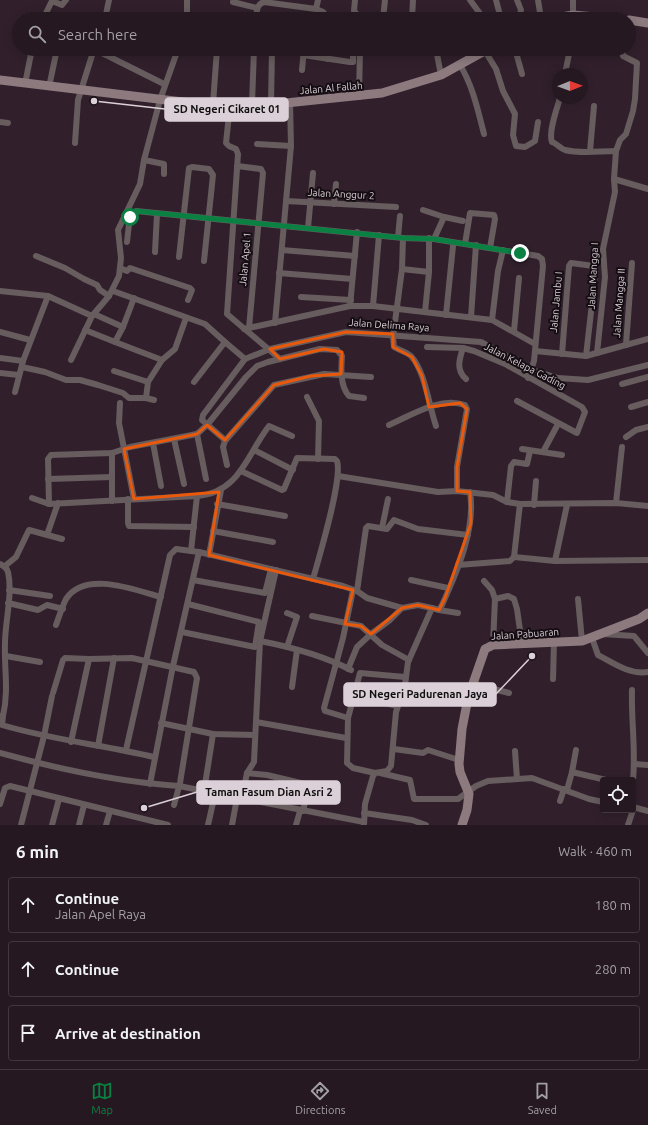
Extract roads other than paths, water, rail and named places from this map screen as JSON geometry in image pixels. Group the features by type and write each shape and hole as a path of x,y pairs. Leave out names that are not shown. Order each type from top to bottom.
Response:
{"street":[{"path":"46,12 52,0 61,5 66,0"},
{"path":"107,12 109,0"},
{"path":"187,0 187,12"},
{"path":"316,9 318,0"},
{"path":"355,0 355,12"},
{"path":"384,12 386,0"},
{"path":"412,12 413,0"},
{"path":"470,0 479,12"},
{"path":"496,0 499,12"},
{"path":"517,0 520,6 520,12"},
{"path":"538,0 540,12"},
{"path":"573,0 573,12"},
{"path":"233,2 257,8"},
{"path":"257,12 257,8 264,2 290,3 323,12"},
{"path":"636,21 648,23"},
{"path":"25,84 31,56"},
{"path":"49,87 56,56"},
{"path":"75,143 80,90 92,56"},
{"path":"108,56 164,84"},
{"path":"71,360 93,315 111,293 120,268 121,248 118,230 140,184 144,160 164,84 175,56"},
{"path":"213,104 216,56"},
{"path":"252,104 254,56"},
{"path":"271,104 272,56"},
{"path":"302,70 304,56"},
{"path":"320,56 353,62 353,56"},
{"path":"359,97 360,56"},
{"path":"437,56 441,75"},
{"name":"Jalan Al Fallah","path":"0,80 160,100 230,105 271,104 359,97 382,93 441,75 476,56"},
{"path":"489,56 496,69 503,91 515,114 513,135 516,146 525,147 534,141 538,122"},
{"path":"517,56 522,74"},
{"path":"566,68 569,56"},
{"path":"558,104 553,122 551,141 559,144 564,150 580,152 616,151 620,140 626,134 633,111 637,67 635,61 623,56"},
{"path":"460,65 465,73 476,103 484,134"},
{"path":"275,323 286,201 289,148 288,103"},
{"path":"230,105 226,143 237,150 237,166 227,314 247,328 280,359"},
{"path":"590,151 594,106"},
{"path":"0,122 8,123"},
{"path":"257,144 289,148"},
{"name":"Jalan Mangga I","path":"597,354 605,276 603,249 615,192 614,179 616,151"},
{"path":"144,160 164,164 164,174"},
{"name":"Jalan Apel 1","path":"237,166 258,169 263,171 264,176 247,328"},
{"path":"179,257 189,168 209,169 213,175 204,261"},
{"path":"308,228 313,173"},
{"path":"614,179 648,189"},
{"path":"334,204 336,184"},
{"name":"Jalan Anggur 2","path":"286,201 396,207"},
{"path":"423,210 463,221"},
{"path":"127,242 132,213 136,211 183,217 357,232 400,238 431,239 538,256 543,263 535,351 530,374 588,380 648,365"},
{"path":"465,244 470,213 494,215 495,219 490,248"},
{"path":"155,252 157,214"},
{"path":"400,216 402,269 393,345 394,348 412,357 422,376 429,407 436,426"},
{"path":"424,312 431,239 444,217"},
{"path":"301,297 350,303 357,232"},
{"path":"373,306 379,235"},
{"path":"472,317 476,245"},
{"path":"446,315 453,246"},
{"path":"282,250 355,256"},
{"path":"492,320 498,271 503,250"},
{"path":"36,256 65,268 97,285 100,290 134,298 205,324 245,359 203,414 205,423 225,440"},
{"name":"Jalan Jambu I","path":"562,354 569,266 571,263 594,266 596,268 586,356"},
{"name":"Jalan Mangga II","path":"626,345 632,263"},
{"path":"120,268 127,271 130,268 190,288 192,290 188,300"},
{"path":"402,269 429,272"},
{"path":"279,272 352,279"},
{"path":"514,331 519,278"},
{"path":"0,292 48,296 123,327"},
{"path":"15,392 30,340 48,296"},
{"path":"115,342 123,327 134,298"},
{"name":"Jalan Delima Raya","path":"247,328 275,323 350,303 492,320 535,344"},
{"path":"146,398 148,382 162,360 175,349 186,318"},
{"path":"85,330 162,360"},
{"path":"0,332 30,340"},
{"name":"Jalan Delima Raya","path":"245,359 270,349 346,332 481,342 530,374"},
{"path":"535,351 586,356 648,339"},
{"path":"194,382 225,342"},
{"name":"Jalan Kelapa Gading","path":"427,346 463,348 530,374 582,407 586,412 577,433 558,424"},
{"path":"463,348 460,368 461,374 466,379"},
{"path":"49,504 48,459 51,455 112,453 124,449 197,434 251,371 262,364 320,349 333,349 341,353 341,374 346,393 349,396 364,398"},
{"path":"0,358 22,364 66,380 80,380 98,385 123,393 127,398 146,398 154,400"},
{"path":"114,371 148,382"},
{"path":"0,373 19,375"},
{"path":"226,465 223,447 225,440 274,385 311,376 341,374 372,377"},
{"path":"622,384 648,376"},
{"path":"307,397 319,421 318,459"},
{"path":"517,401 558,424 543,452"},
{"path":"631,407 648,402"},
{"path":"120,403 119,423 131,499 128,523 130,526 194,527"},
{"path":"389,425 429,407 444,403 460,403 465,405 467,409 457,466 457,491"},
{"path":"32,498 49,504 211,494 221,490 242,471 269,426 292,436"},
{"path":"626,437 636,430 648,427"},
{"path":"197,434 206,479"},
{"path":"174,438 184,484"},
{"path":"152,443 161,486"},
{"path":"616,504 622,447"},
{"path":"254,450 293,470"},
{"path":"522,450 562,455"},
{"path":"508,502 511,466 514,462 527,464 530,451"},
{"path":"112,453 112,501"},
{"path":"242,471 282,490 284,489 298,458 335,459 337,461 338,476 328,526 313,579"},
{"path":"338,476 438,492 457,491 493,495 508,502 520,504 616,504 648,506"},
{"path":"48,479 112,477"},
{"path":"534,505 536,481"},
{"path":"209,555 221,490"},
{"path":"439,610 458,565 468,535 472,517 470,492"},
{"path":"191,551 197,496"},
{"path":"382,528 388,499"},
{"path":"47,535 58,503"},
{"path":"218,504 285,516"},
{"path":"458,565 510,561 514,556 520,504"},
{"path":"555,561 567,505"},
{"path":"348,718 325,711 324,708 355,590 366,528 369,526 389,529 394,520 418,529 468,535"},
{"path":"62,539 28,531 16,557 2,565 8,572 9,590 3,633 6,656 7,686 2,725 71,742 126,750 154,757"},
{"path":"213,531 273,542"},
{"path":"126,750 170,555 174,550 179,548 199,552 313,579 355,590 367,598 402,608 418,605 458,613"},
{"path":"150,784 154,757 173,666 182,632 199,552"},
{"path":"514,556 555,561 648,560"},
{"path":"193,580 265,592 274,570"},
{"path":"232,825 247,773 254,762 260,641 274,570"},
{"path":"411,580 448,588"},
{"path":"484,581 492,590 495,599 493,645"},
{"path":"56,625 70,594 76,589 88,585 113,585 161,598"},
{"path":"9,590 50,596"},
{"path":"495,599 508,596 514,599 517,609 522,644"},
{"path":"578,599 582,641"},
{"path":"182,632 253,647 259,622 188,604"},
{"path":"0,607 7,605 38,610 48,605 62,609"},
{"path":"260,641 275,643 336,663 349,669 354,651 371,634 390,620 402,608"},
{"path":"377,773 387,771 391,766 394,749 397,706 405,685 405,677 409,660 432,608"},
{"path":"287,647 297,617 288,613"},
{"name":"Jalan Pabuaran","path":"469,790 460,772 459,760 465,712 484,649 493,645 582,641 639,619 648,613"},
{"path":"312,616 345,624 361,626 386,648 409,660"},
{"path":"602,634 634,636 646,646 648,653"},
{"path":"592,638 598,654 619,667 638,672 648,672"},
{"path":"553,679 554,642"},
{"path":"292,687 297,650"},
{"path":"6,656 40,662"},
{"path":"21,825 44,736 52,694 64,658 132,658 173,666 191,671 196,675 179,786 174,805"},
{"path":"98,746 114,658"},
{"path":"71,742 89,659"},
{"path":"405,677 360,673 348,718 346,738 348,766 410,780 414,799 458,799 469,790 488,781 532,778 589,799 600,801"},
{"path":"474,684 508,693"},
{"path":"405,685 429,692"},
{"path":"632,690 633,777"},
{"path":"354,695 397,706"},
{"path":"256,722 346,738"},
{"path":"161,723 213,734 255,735"},
{"path":"204,791 213,734"},
{"path":"394,749 422,753 428,750 459,760"},
{"path":"560,800 572,772 576,750"},
{"path":"515,751 517,779"},
{"path":"0,753 37,763 150,784 179,786 215,794 239,797 364,824 364,813 368,791 377,773"},
{"path":"634,764 648,765"},
{"path":"572,772 600,779"},
{"path":"247,773 267,775 309,785 296,825"},
{"path":"0,804 6,786 164,824"},
{"path":"462,825 467,810 469,790"},
{"path":"208,825 215,794"},
{"path":"52,825 60,799"},
{"path":"79,825 84,805"},
{"path":"636,808 648,811"},
{"path":"106,825 110,811"},
{"path":"364,813 412,820 426,825"},
{"path":"628,825 631,813"},
{"path":"136,825 138,818"}],"place":[{"name":"SD Negeri Cikaret 01","path":"94,101"},
{"name":"SD Negeri Padurenan Jaya","path":"532,656"},
{"name":"Taman Fasum Dian Asri 2","path":"144,808"}]}
